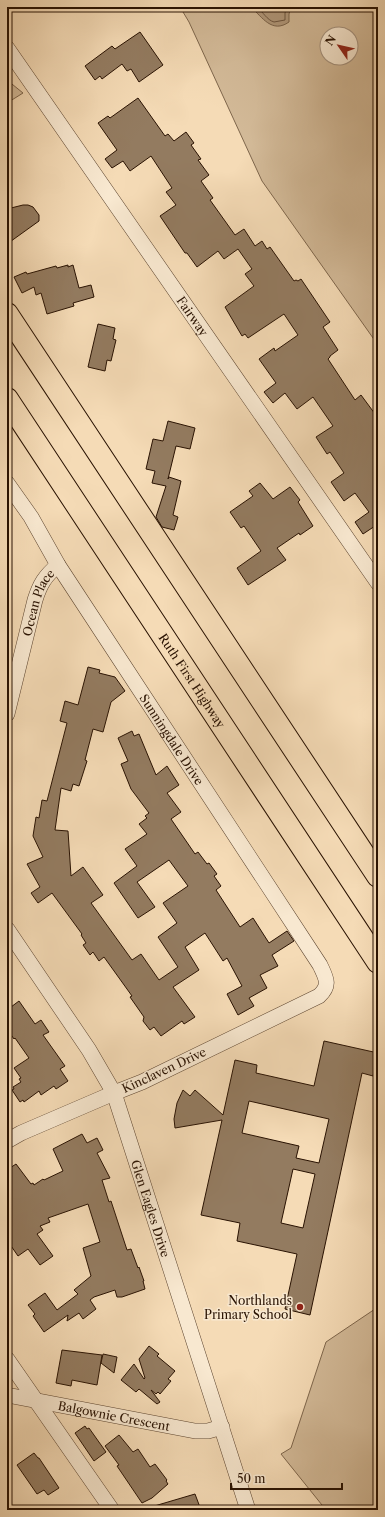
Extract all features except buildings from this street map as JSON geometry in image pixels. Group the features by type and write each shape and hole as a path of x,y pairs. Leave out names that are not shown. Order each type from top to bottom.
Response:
{"highway":[{"path":"7,314 378,876"},
{"name":"Ruth First Highway","path":"7,400 378,962"}],"street":[{"name":"Fairway","path":"7,48 378,583"},
{"name":"Sunningdale Drive","path":"7,483 31,517 58,566 320,965 326,976 326,985 324,991 319,996"},
{"name":"Ocean Place","path":"7,714 40,585 48,574 58,566"},
{"name":"Glen Eagles Drive","path":"7,929 89,1050 114,1092 248,1510"},
{"name":"Kinclaven Drive","path":"7,1141 21,1133 114,1092 142,1082 319,996"},
{"path":"7,1359 112,1510"},
{"name":"Balgownie Crescent","path":"7,1395 195,1431 208,1431 222,1428"}],"shaded area":[{"path":"180,7 378,7 378,345 262,181 189,22"},
{"path":"7,80 23,93 7,103"},
{"path":"378,1307 378,1510 326,1510 281,1454 291,1448 326,1342"}],"water":[{"path":"251,7 291,7 289,22 283,25 272,25 263,19"}],"place":[{"name":"Northlands Primary School","path":"300,1307"}]}
